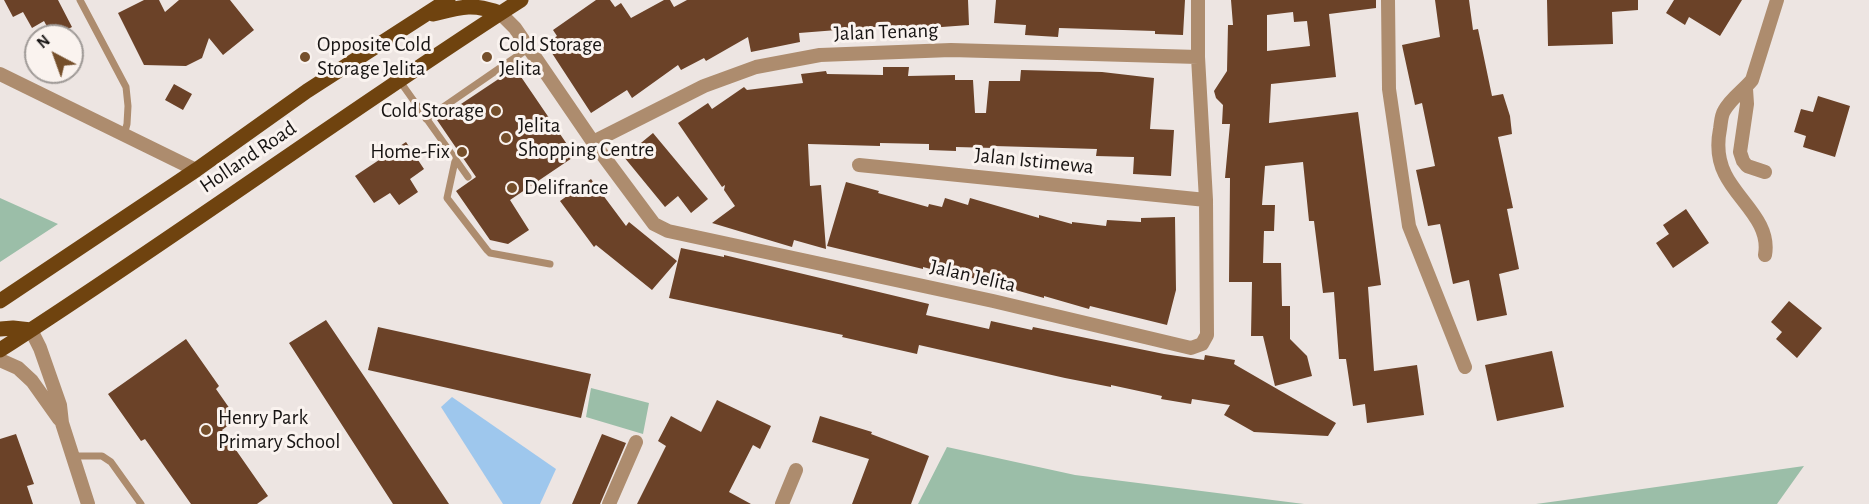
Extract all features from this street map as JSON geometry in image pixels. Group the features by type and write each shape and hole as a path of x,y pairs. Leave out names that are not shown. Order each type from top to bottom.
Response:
{"main road":[{"name":"Holland Road","path":"0,302 196,170 307,91 447,0"},
{"name":"Holland Road","path":"0,350 521,0"},
{"path":"421,17 470,6 483,7 500,14"},
{"path":"0,329 31,330"}],"street":[{"name":"Jalan Jelita","path":"500,14 515,28 530,48 593,142 654,224 668,231 1191,348 1202,344 1207,335 1206,200 1198,57 1198,0"},
{"path":"1388,0 1389,90 1409,226 1466,367"},
{"path":"1765,255 1767,244 1762,229 1724,174 1719,158 1718,141 1723,112 1735,96 1746,89 1752,81 1777,0"},
{"name":"Jalan Tenang","path":"593,142 704,86 756,67 820,55 951,50 1198,57"},
{"path":"0,74 196,170"},
{"path":"1746,89 1747,104 1740,152 1747,166 1765,172"},
{"name":"Jalan Istimewa","path":"859,165 1206,200"},
{"path":"31,330 40,348 60,405 62,423 88,504"},
{"path":"0,360 18,368 32,381 62,423"},
{"path":"609,504 636,442"},
{"path":"782,504 796,470"}],"lane":[{"path":"80,0 126,87 128,106 124,135"},
{"path":"426,119 530,48"},
{"path":"399,80 468,177"},
{"path":"455,161 447,198 487,250 490,253 550,264"},
{"path":"73,456 102,456 111,462 141,504"}],"green space":[{"path":"0,198 58,224 0,262"},
{"path":"591,388 649,403 643,434 586,417"},
{"path":"947,447 1075,475 1304,504 918,504"},
{"path":"1804,466 1777,504 1536,504 1565,500"}],"water":[{"path":"452,397 556,469 540,504 503,504 441,407"}],"building":[{"path":"4,0 58,0 70,24 46,24 44,21 39,24 30,24 23,12 13,17"},
{"path":"144,0 159,0 165,12 179,0 230,0 254,30 223,55 209,38 202,58 186,66 144,65 118,13"},
{"path":"596,0 610,0 615,7 621,3 631,18 664,0 670,0 674,7 687,0 968,0 969,25 901,30 901,25 799,33 800,42 751,52 748,37 706,61 704,58 681,70 678,65 632,98 627,90 591,113 546,44 557,36 553,30"},
{"path":"996,0 1185,0 1183,35 1155,34 1155,31 1059,28 1058,37 1025,35 1026,25 994,23"},
{"path":"1231,0 1376,0 1376,8 1329,14 1336,77 1271,84 1269,123 1358,112 1381,285 1368,287 1374,371 1417,365 1424,415 1367,423 1365,404 1353,406 1346,359 1339,359 1334,292 1323,293 1314,221 1309,221 1303,162 1265,166 1262,205 1275,205 1274,231 1264,231 1263,263 1281,263 1282,306 1290,306 1290,339 1307,356 1312,376 1275,386 1263,336 1251,336 1252,282 1229,282 1230,178 1225,178 1230,124 1222,124 1223,105 1216,98 1214,91 1227,71 1228,25 1233,25","holes":["1293,12 1294,22 1307,21 1310,46 1267,51 1267,15"]},
{"path":"1435,0 1469,0 1473,30 1478,29 1492,96 1503,94 1510,116 1512,134 1498,137 1513,208 1507,209 1519,269 1499,274 1507,315 1477,321 1469,280 1453,284 1440,224 1428,226 1416,170 1435,166 1422,103 1415,105 1402,45 1440,37"},
{"path":"1547,0 1638,0 1638,10 1612,12 1613,44 1548,46"},
{"path":"1674,0 1742,0 1720,36 1689,17 1685,25 1666,13"},
{"path":"883,67 909,67 908,76 955,75 955,80 973,80 975,113 986,113 989,81 1020,81 1021,70 1102,72 1154,78 1150,129 1174,130 1171,176 1133,174 1134,157 1096,156 1097,149 994,146 994,148 956,147 956,151 929,150 929,144 880,143 880,146 808,144 810,186 821,185 826,249 794,240 792,247 712,223 735,206 724,190 725,185 722,187 678,123 708,103 712,109 744,87 747,90 803,83 801,74 826,71 827,74 883,75"},
{"name":"Jelita Shopping Centre","path":"515,68 575,156 510,200 529,230 508,244 490,240 456,191 476,177 437,120"},
{"path":"174,84 192,94 183,110 165,100"},
{"path":"1818,96 1850,106 1835,157 1803,147 1806,136 1794,132 1801,109 1813,112"},
{"path":"653,133 708,199 691,213 678,196 665,207 624,157"},
{"path":"406,142 424,169 410,179 418,192 399,205 390,193 374,203 355,176"},
{"path":"591,179 626,226 629,222 677,261 652,290 596,245 594,247 560,201"},
{"path":"846,182 928,207 929,204 942,207 945,198 968,205 970,198 1039,218 1039,215 1072,224 1072,222 1106,226 1107,220 1141,222 1141,218 1175,217 1176,290 1167,325 1090,306 1089,309 1044,296 1044,298 947,271 946,273 923,267 923,269 827,246"},
{"path":"1686,209 1709,243 1673,268 1656,243 1669,234 1663,225"},
{"path":"681,248 724,257 724,255 929,304 926,315 989,329 991,321 1032,330 1033,327 1164,354 1204,360 1205,355 1235,360 1234,364 1336,423 1328,436 1254,432 1224,415 1230,405 1192,399 1191,404 1161,399 1162,396 1065,378 919,345 917,354 842,337 843,335 669,298"},
{"path":"1789,301 1822,328 1797,358 1776,339 1782,332 1771,322"},
{"path":"326,320 449,504 393,504 289,343"},
{"path":"378,327 591,374 581,418 368,370"},
{"path":"186,339 219,386 216,389 237,419 222,430 268,496 257,504 191,504 145,439 141,441 108,394"},
{"path":"1552,351 1564,407 1497,421 1485,365"},
{"path":"717,400 771,426 760,449 753,445 729,492 751,504 637,504 666,446 658,441 671,416 701,432"},
{"path":"820,416 872,432 871,434 929,456 911,504 852,504 869,459 812,442"},
{"path":"16,434 34,484 27,486 33,504 0,504 0,439"},
{"path":"602,434 626,443 600,504 572,504"}],"place":[{"name":"Opposite Cold Storage Jelita","path":"305,57"},
{"name":"Cold Storage Jelita","path":"487,57"},
{"name":"Cold Storage","path":"496,111"},
{"name":"Jelita Shopping Centre","path":"506,138"},
{"name":"Home-Fix","path":"462,152"},
{"name":"Delifrance","path":"512,188"},
{"name":"Henry Park Primary School","path":"206,430"}]}
